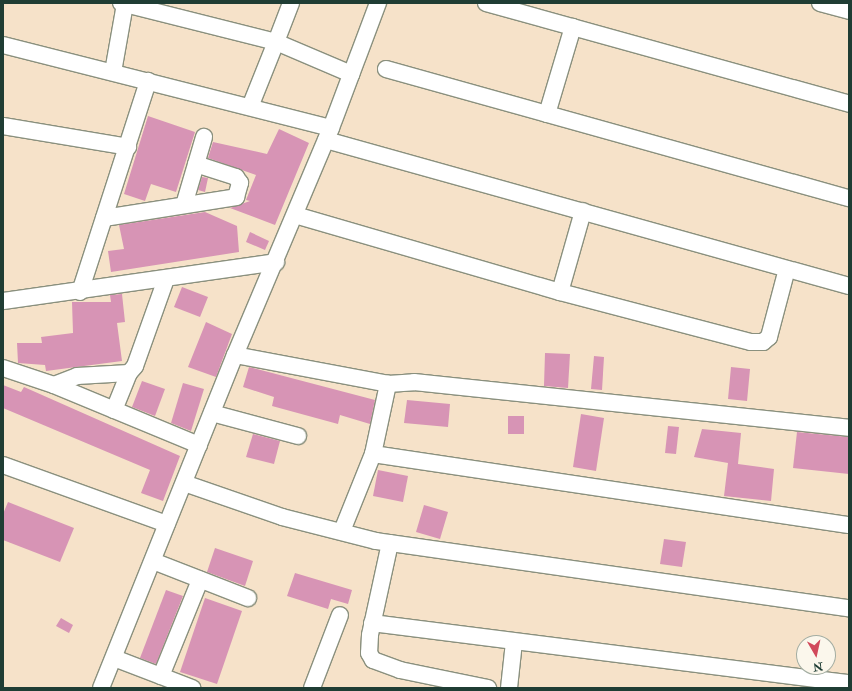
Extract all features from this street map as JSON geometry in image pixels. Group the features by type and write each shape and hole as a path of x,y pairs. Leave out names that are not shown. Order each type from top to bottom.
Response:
{"street":[{"path":"113,72 123,3 276,42 351,74"},
{"path":"250,107 291,3"},
{"path":"102,688 235,355 276,262 328,134 378,3"},
{"path":"486,3 849,104"},
{"path":"820,3 849,11"},
{"path":"547,114 572,27"},
{"path":"3,45 250,107 328,134 583,212 849,286"},
{"path":"386,69 849,198"},
{"path":"80,292 128,147 148,81"},
{"path":"3,126 128,147"},
{"path":"184,206 204,137"},
{"path":"104,218 236,197 240,191 236,177 196,164"},
{"path":"560,292 583,212"},
{"path":"295,215 560,292 751,342 763,342 769,337 787,269"},
{"path":"3,301 80,292 276,262"},
{"path":"114,410 129,373 135,366 166,279"},
{"path":"235,355 388,384 414,382 849,428"},
{"path":"3,368 54,385 199,445"},
{"path":"54,385 78,376 129,373"},
{"path":"342,531 373,454 388,384"},
{"path":"212,413 298,436"},
{"path":"373,454 849,525"},
{"path":"3,465 167,524"},
{"path":"184,483 282,517 390,543 849,608"},
{"path":"390,543 372,623 369,653 383,666 488,688"},
{"path":"153,561 248,598"},
{"path":"161,676 200,580"},
{"path":"312,688 340,615"},
{"path":"372,623 849,683"},
{"path":"509,688 514,642"},
{"path":"114,658 192,688"}],"building":[{"path":"148,116 195,132 176,192 151,184 145,201 124,194"},
{"path":"279,129 309,143 275,225 230,208 250,201 246,200 256,175 208,158 213,142 267,154"},
{"path":"202,177 208,178 205,192 198,190"},
{"path":"205,212 237,226 239,252 111,272 108,251 124,249 119,225"},
{"path":"250,232 269,241 265,250 246,242"},
{"path":"182,287 208,297 200,317 174,307"},
{"path":"122,294 125,322 117,323 122,361 46,371 45,365 18,363 17,343 42,343 41,337 73,333 72,302 111,302 110,295"},
{"path":"206,322 232,334 216,377 188,367"},
{"path":"545,353 570,354 568,388 544,386"},
{"path":"594,356 604,357 602,390 591,389"},
{"path":"249,367 375,400 370,424 340,415 338,424 272,406 274,397 243,387"},
{"path":"731,367 750,369 747,401 728,399"},
{"path":"142,381 165,389 155,416 132,407"},
{"path":"183,383 204,389 191,431 171,423"},
{"path":"3,385 21,392 24,387 180,456 163,501 141,493 150,470 3,408"},
{"path":"407,400 450,404 448,427 404,423"},
{"path":"581,414 604,418 596,471 573,467"},
{"path":"508,416 524,416 524,434 508,434"},
{"path":"668,426 679,427 676,454 665,453"},
{"path":"702,429 741,433 738,464 774,469 771,501 724,496 728,463 694,457"},
{"path":"797,432 849,437 849,474 793,468"},
{"path":"253,434 280,441 274,464 246,457"},
{"path":"378,470 408,476 403,502 373,496"},
{"path":"8,502 74,528 60,562 3,540 3,514"},
{"path":"424,505 448,512 440,539 416,532"},
{"path":"664,539 686,542 682,567 660,564"},
{"path":"215,548 253,561 245,586 207,572"},
{"path":"295,573 352,590 348,604 331,599 328,609 287,596"},
{"path":"166,590 183,596 156,664 140,658"},
{"path":"205,598 242,611 217,684 180,672"},
{"path":"61,618 73,625 69,633 56,626"}]}
